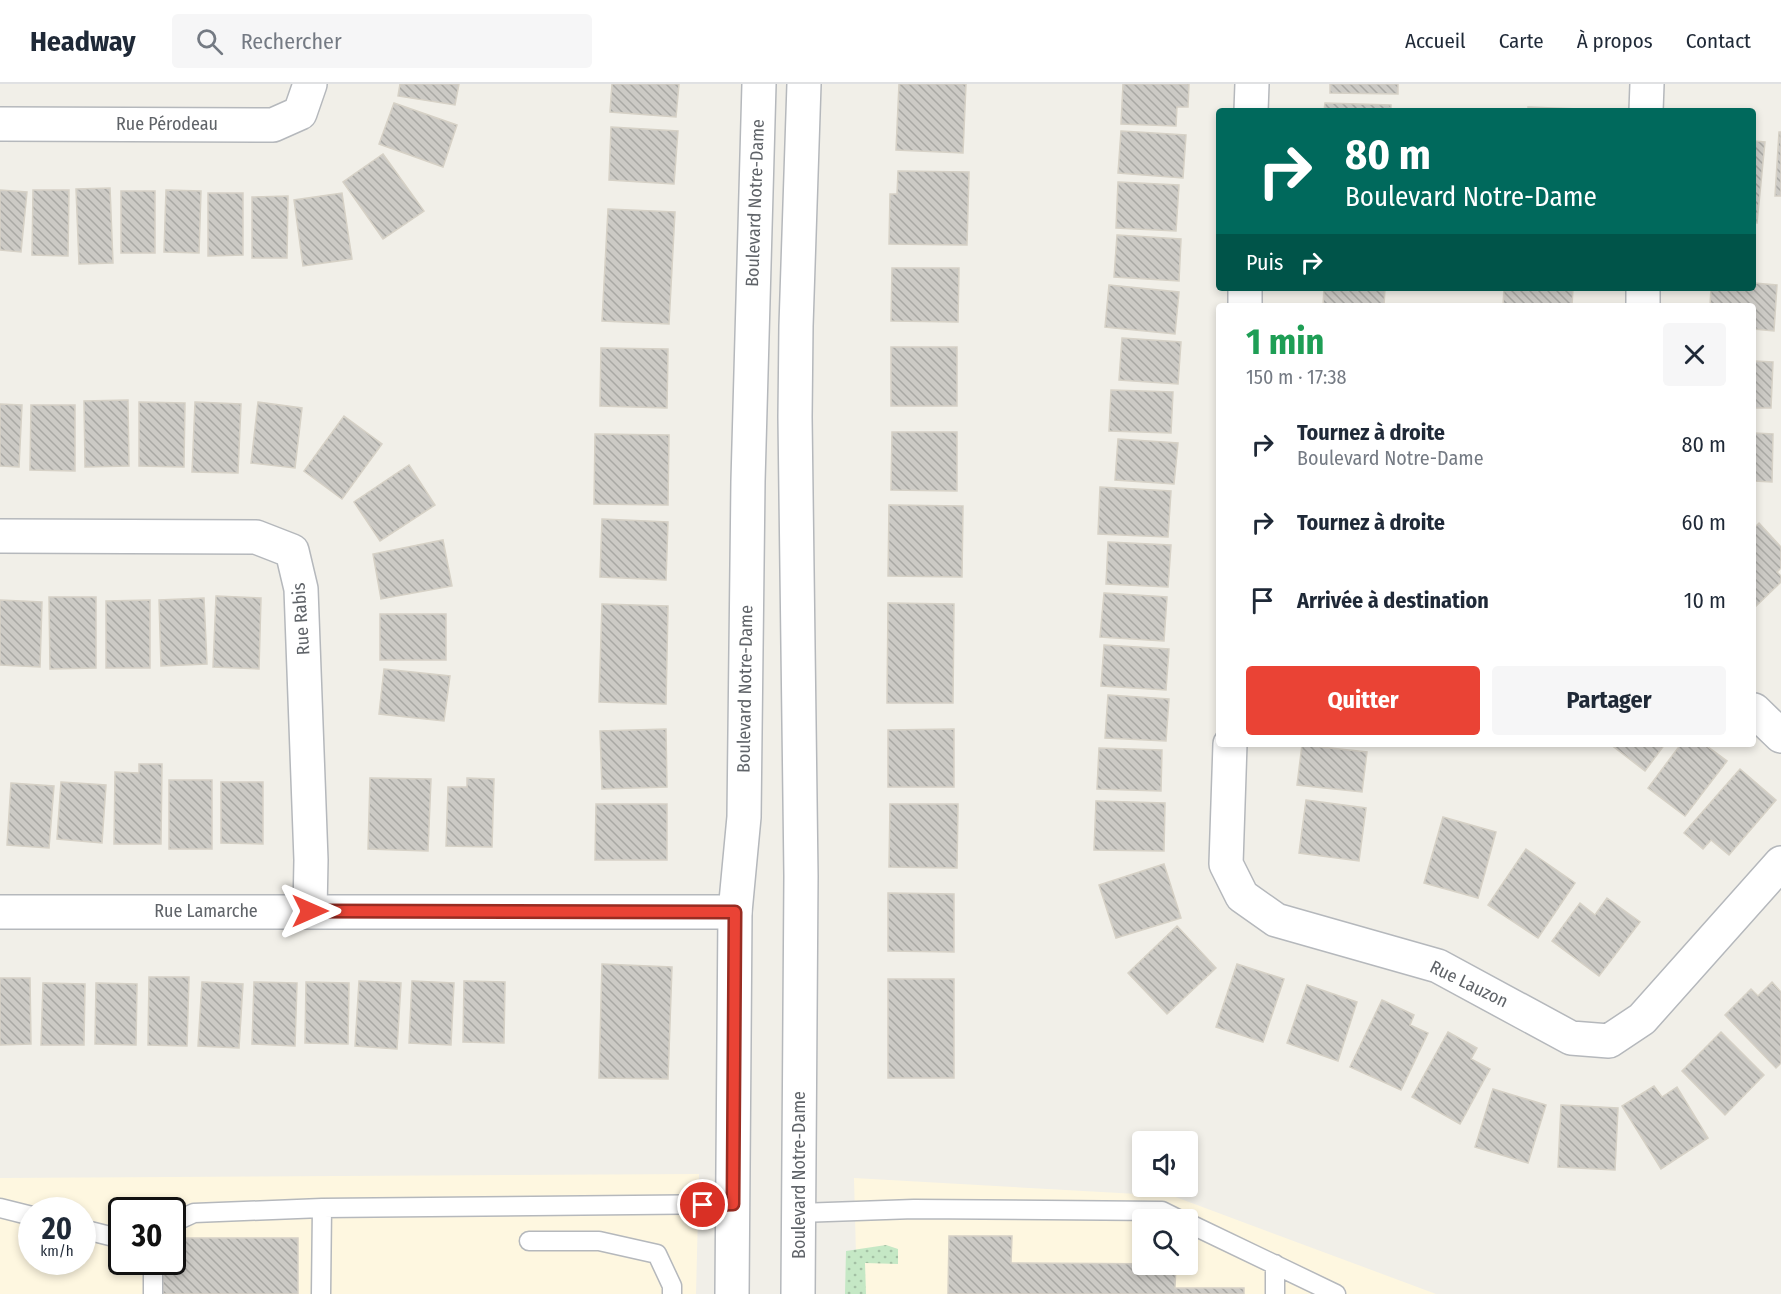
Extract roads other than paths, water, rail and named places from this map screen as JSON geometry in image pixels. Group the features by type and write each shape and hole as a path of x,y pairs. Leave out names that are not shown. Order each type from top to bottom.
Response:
{"street":[{"name":"Rue Pérodeau","path":"0,124 273,125 300,113 310,84"},
{"name":"Boulevard Notre-Dame","path":"732,1294 735,912 744,817 748,457 759,84"},
{"name":"Boulevard Notre-Dame","path":"798,1294 801,876 795,417 804,84"},
{"path":"1251,108 1252,84"},
{"path":"1646,108 1647,84"},
{"name":"Rue Rabis","path":"0,536 256,537 292,551 302,590 310,911"},
{"path":"1756,712 1781,735"},
{"name":"Rue Lauzon","path":"1230,747 1226,864 1242,896 1276,921 1438,966 1571,1038 1609,1041 1642,1019 1781,863"},
{"name":"Rue Lamarche","path":"0,912 735,912"}],"lane":[{"path":"186,1217 194,1213 322,1208 733,1204"},
{"path":"0,1208 18,1212"},
{"path":"321,1294 322,1208"},
{"path":"799,1213 914,1209 1132,1211"},
{"path":"1198,1228 1336,1294"},
{"path":"529,1241 599,1241 657,1254 672,1286 672,1294"},
{"path":"1275,1264 1275,1294"},
{"path":"153,1275 153,1294"}]}
